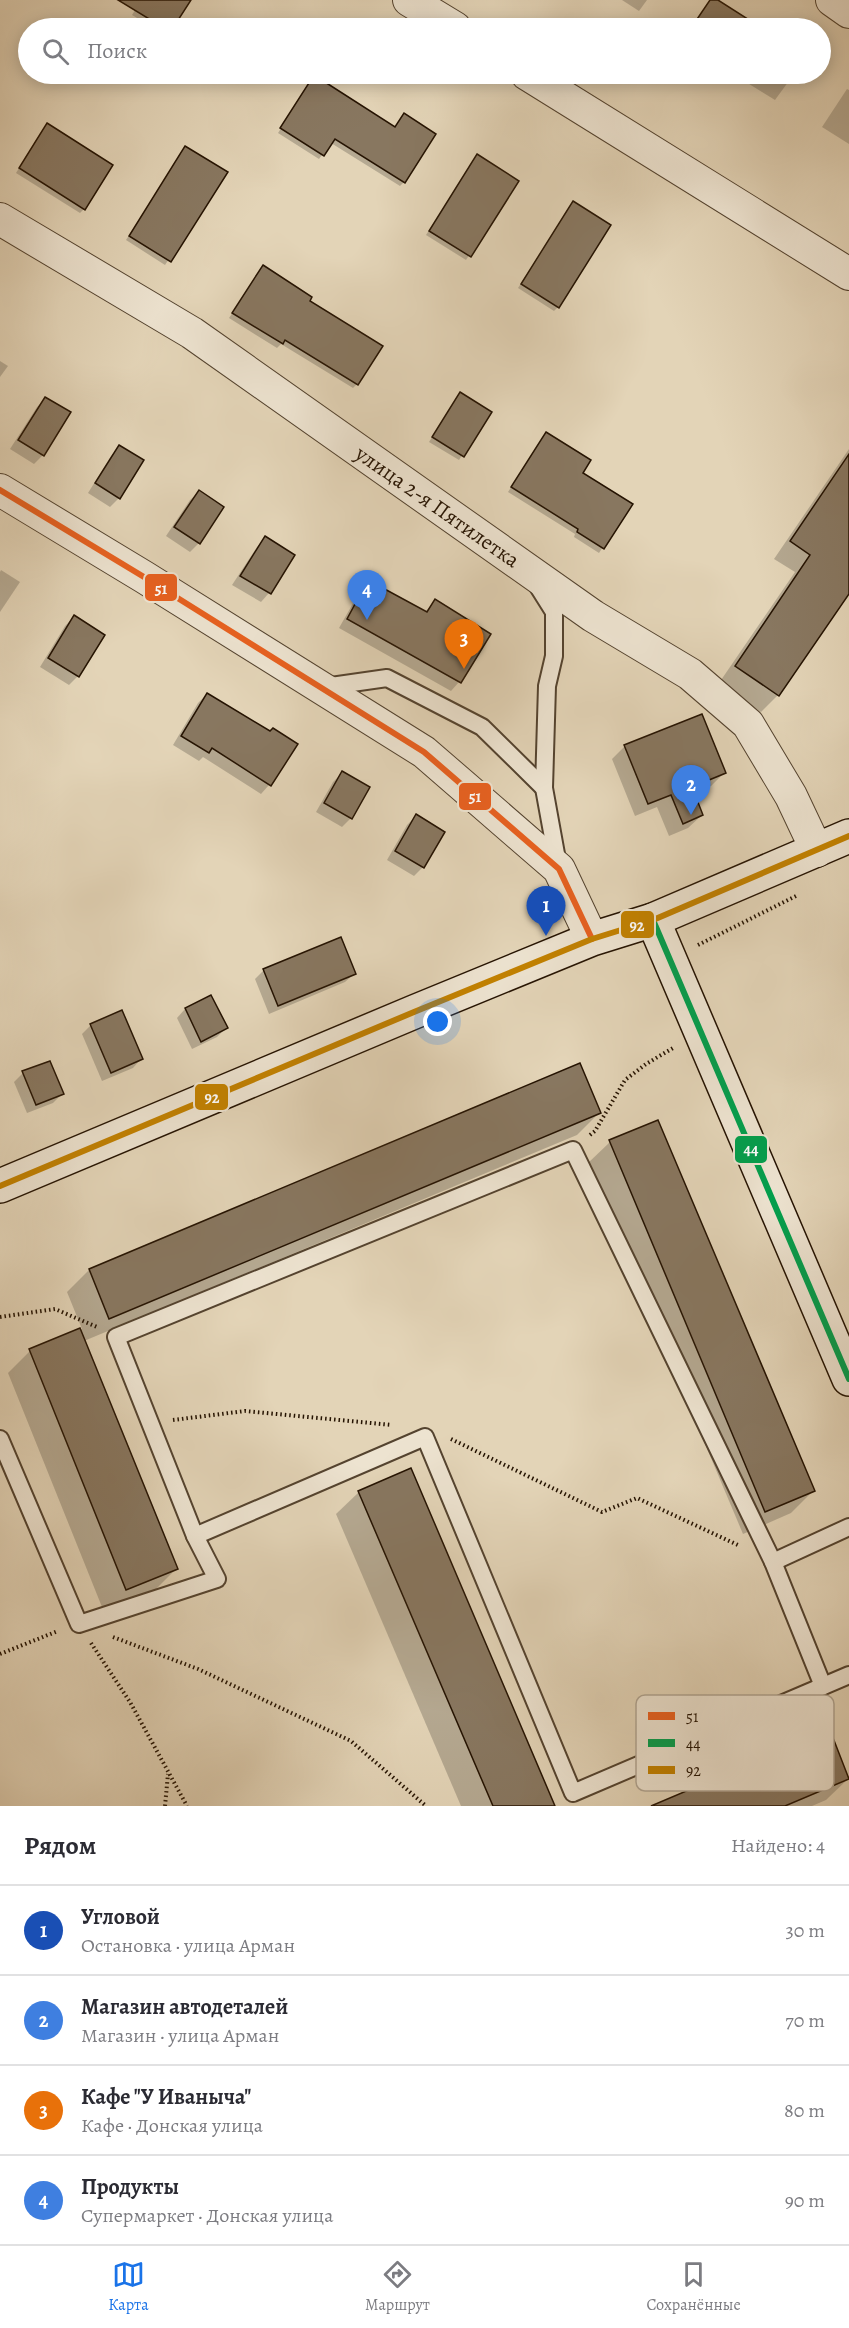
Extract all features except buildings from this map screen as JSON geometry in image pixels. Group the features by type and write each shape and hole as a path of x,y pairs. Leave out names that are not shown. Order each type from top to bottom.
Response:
{"street":[{"path":"409,0 439,18"},
{"path":"832,0 849,12"},
{"path":"543,84 849,274"},
{"name":"улица 2-я Пятилетка","path":"0,219 192,333 593,616 690,674 748,724 791,796 817,851"},
{"path":"0,490 424,752 559,868 592,939"},
{"path":"0,1186 592,939 653,920 849,836"},
{"path":"653,920 849,1379"}],"lane":[{"path":"528,570 554,612 554,656 546,697 544,788 559,868"},
{"path":"321,688 387,678 482,727 544,788"},
{"path":"0,1439 79,1624 218,1579 195,1536 116,1337 573,1150 773,1562 823,1686"},
{"path":"195,1536 424,1437 573,1793 636,1766"},
{"path":"773,1562 849,1527"},
{"path":"802,1695 849,1674"}],"path":[{"path":"670,959 807,890"},
{"path":"573,1150 595,1131 625,1080 646,1064 701,1031"},
{"path":"0,1317 55,1309 116,1337"},
{"path":"151,1426 180,1418 245,1412 394,1425"},
{"path":"449,1438 602,1512 637,1498 773,1562"},
{"path":"79,1624 130,1702 187,1806"},
{"path":"0,1654 79,1624 198,1669 351,1741 426,1806"},
{"path":"165,1806 169,1773"}],"transit line":[{"name":"51","path":"0,490 424,752 559,869 592,939"},
{"name":"92","path":"0,1186 414,1012 592,939 653,920 849,836"},
{"name":"44","path":"653,920 849,1379"}],"place":[{"name":"Продукты","path":"367,620"},
{"name":"Кафе \"У Иваныча\"","path":"464,669"},
{"name":"Магазин автодеталей","path":"691,815"},
{"name":"Угловой","path":"546,936"}]}
